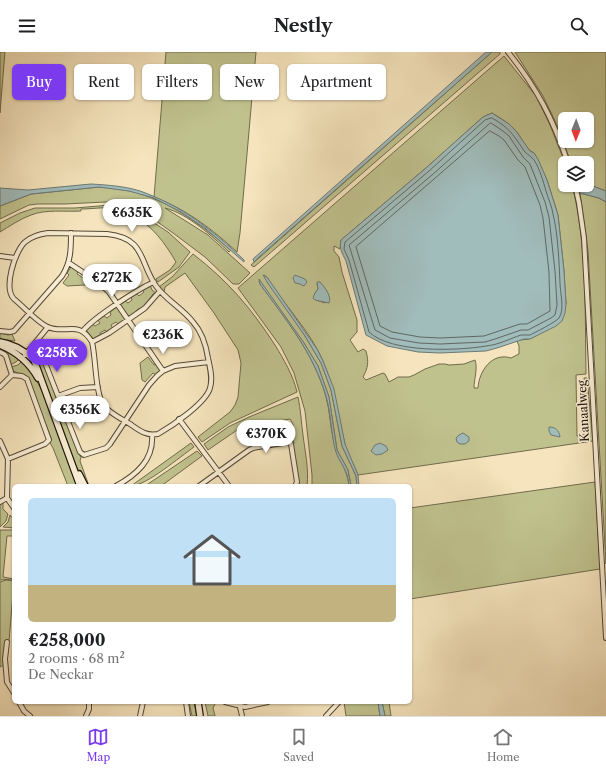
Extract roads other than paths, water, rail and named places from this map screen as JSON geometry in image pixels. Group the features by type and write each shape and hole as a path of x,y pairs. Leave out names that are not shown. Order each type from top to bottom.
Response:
{"main road":[{"path":"0,344 14,345 27,353 34,360 79,484"},
{"path":"0,344 8,348 29,364 46,393"},
{"path":"70,457 84,484"},
{"path":"198,704 200,716"}],"street":[{"path":"508,52 529,80 546,109 559,136 566,156"},
{"name":"Kanaalweg","path":"576,192 584,238 606,638"},
{"path":"48,233 71,233 114,235 128,240 139,251 160,291 187,315 198,328 204,342 212,379 207,395 179,419 158,434 152,435 142,432 110,411 100,400 92,342 88,334 77,329 48,327 14,299 10,293 9,286 15,258 22,245 32,237 48,233"},
{"path":"0,331 14,331 62,276 69,263 71,233"},
{"path":"0,256 15,258"},
{"path":"69,263 99,283 109,292 163,371"},
{"path":"83,331 117,304 142,287 154,282"},
{"path":"92,342 104,336 145,308 160,291"},
{"path":"22,358 48,327"},
{"path":"0,352 6,356 12,375"},
{"path":"42,356 80,452 86,455 106,448 110,444 126,422 149,385 163,371 175,366 209,362"},
{"path":"0,387 12,375"},
{"path":"8,459 48,443 48,435 27,379 22,376 12,375"},
{"path":"58,396 80,388 98,387"},
{"path":"179,419 228,484"},
{"path":"119,484 136,472 150,455 152,435"},
{"path":"202,484 253,448 289,442 291,444 294,459 296,484"},
{"path":"0,444 8,459 7,498 12,505"},
{"path":"0,502 7,498"},
{"path":"7,642 5,659 7,682 12,691"},
{"path":"0,669 6,668"},
{"path":"20,704 30,716"},
{"path":"86,716 89,709 88,704"},
{"path":"140,716 141,704"},
{"path":"186,704 188,716"},
{"path":"232,704 240,706 254,704"},
{"path":"326,716 337,704"},
{"path":"240,706 242,716"}],"water":[{"path":"486,52 492,52 254,262 253,259"},
{"path":"492,113 509,124 516,131 530,151 534,153 538,159 547,180 558,215 564,271 566,304 562,321 556,326 530,339 524,339 486,351 440,353 418,352 387,346 366,335 346,261 341,250 341,240 426,168 483,117"},
{"path":"91,184 134,189 169,203 208,229 244,260 244,262 205,228 181,212 154,198 129,191 99,187 31,194 0,206 0,188 28,190"},
{"path":"594,187 606,191 606,202 599,198 580,193 594,192"},
{"path":"263,275 267,277 317,349 323,361 334,389 345,444 358,475 359,484 357,484 356,476 342,446 331,390 321,363 305,336"},
{"path":"295,275 305,279 307,282 304,286 295,283 293,278"},
{"path":"259,279 304,343 318,366 329,397 337,450 348,470 351,484 349,484 347,475 335,449 328,402 314,365 298,337 260,284"},
{"path":"317,282 320,282 328,292 330,298 329,303 315,300 313,298 318,289"},
{"path":"549,427 556,429 559,432 560,437 551,435"},
{"path":"463,433 469,437 469,441 465,444 460,444 457,442 456,438"},
{"path":"380,443 386,446 388,450 382,454 376,455 371,451 375,445"},
{"path":"378,704 382,704 385,716 380,716"}]}
